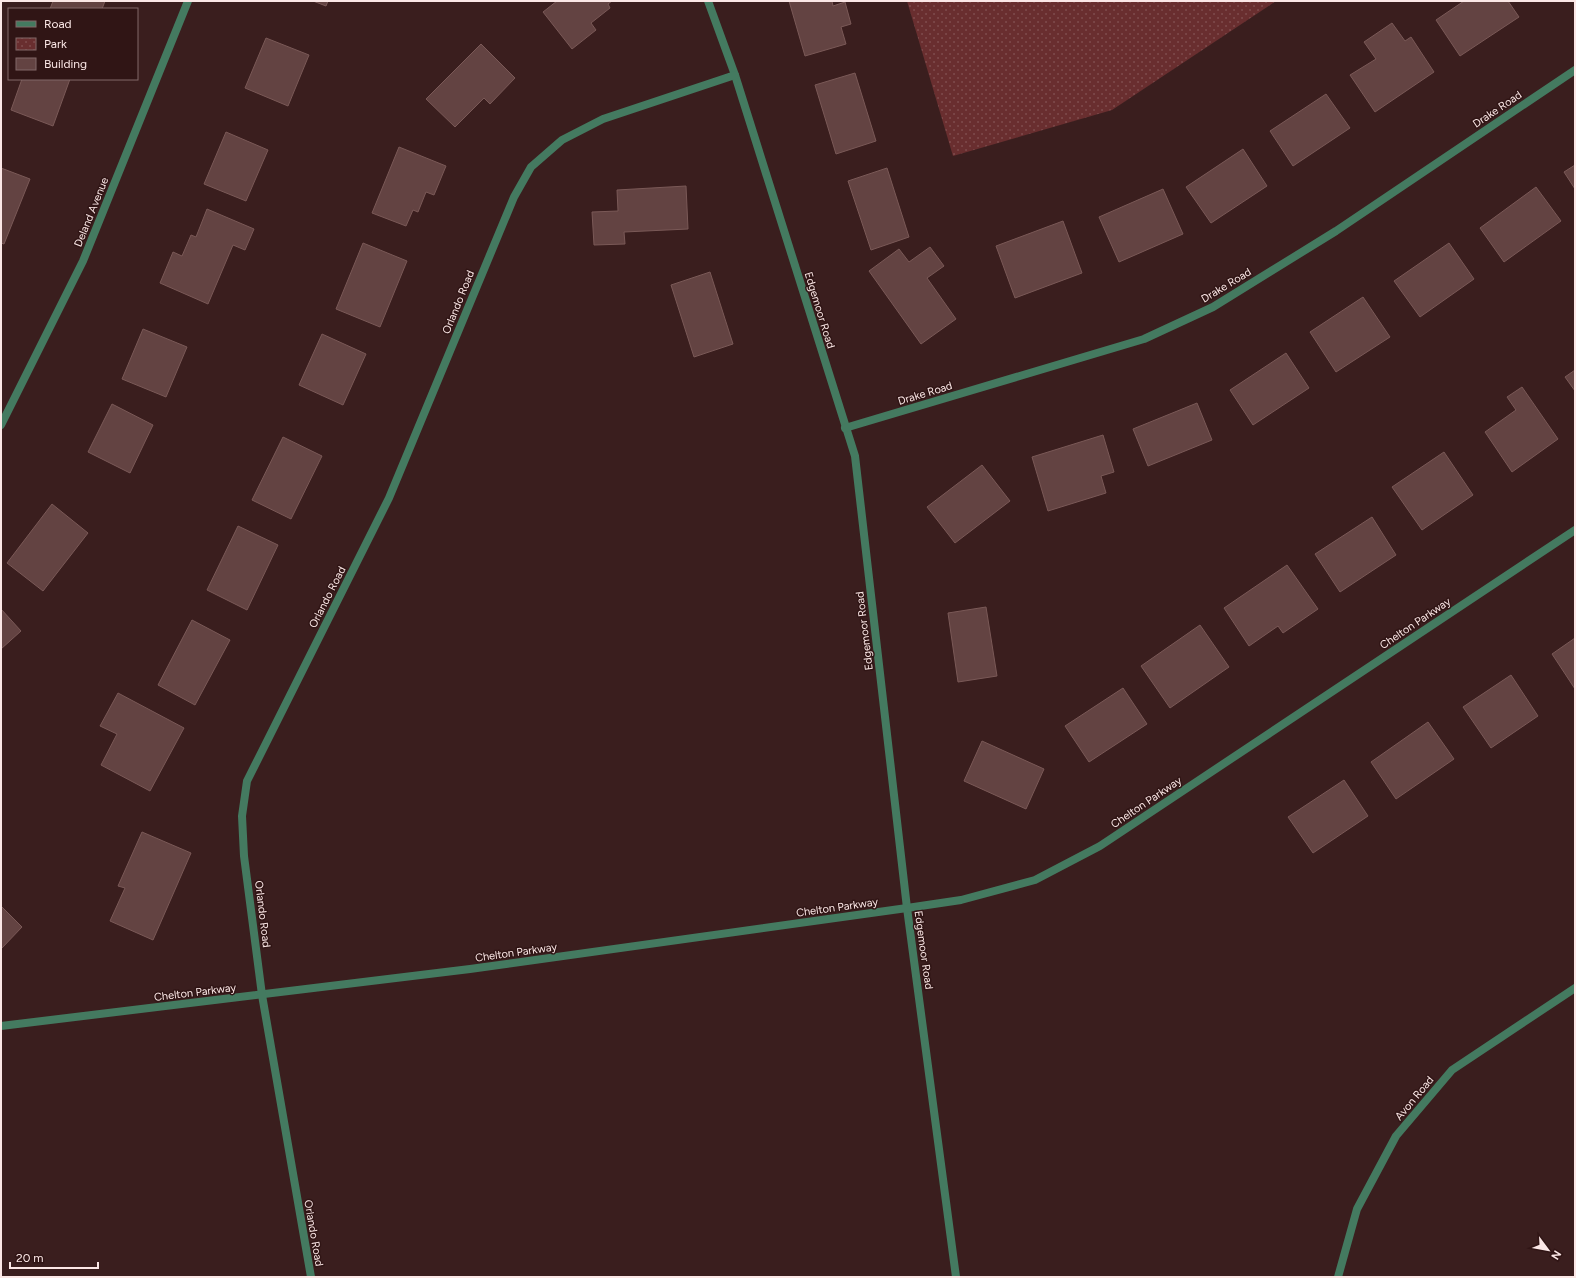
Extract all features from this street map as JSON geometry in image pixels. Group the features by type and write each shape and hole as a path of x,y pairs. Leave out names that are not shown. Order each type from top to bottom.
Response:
{"street":[{"name":"Deland Avenue","path":"1,425 82,261 188,1"},
{"name":"Edgemoor Road","path":"708,1 735,75 855,456 907,908 956,1277"},
{"name":"Drake Road","path":"845,428 1144,339 1213,307 1336,230 1575,70"},
{"name":"Orlando Road","path":"311,1277 262,995 244,856 242,816 247,781 389,498 514,197 532,167 562,140 603,119 735,75"},
{"name":"Chelton Parkway","path":"1,1026 470,969 907,908 961,900 1035,880 1100,846 1575,530"},
{"name":"Avon Road","path":"1338,1277 1357,1209 1396,1136 1452,1070 1575,988"}],"green space":[{"path":"907,1 1276,1 1112,110 953,156"}],"building":[{"path":"53,1 105,1 102,8 50,8"},
{"path":"313,1 328,1 326,6"},
{"path":"557,1 612,1 608,4 610,8 591,23 596,30 572,49 543,12"},
{"path":"789,1 832,1 833,6 845,2 851,24 841,27 846,44 805,56"},
{"path":"1464,1 1508,1 1519,17 1460,56 1436,20"},
{"path":"1392,23 1405,41 1411,37 1434,72 1375,112 1350,75 1376,59 1364,42"},
{"path":"266,38 309,55 288,106 245,88"},
{"path":"481,44 515,78 490,104 484,98 455,127 426,99"},
{"path":"855,73 876,141 836,154 815,85"},
{"path":"22,80 70,80 53,126 11,110"},
{"path":"1326,94 1350,128 1293,166 1270,131"},
{"path":"226,132 268,150 246,201 204,184"},
{"path":"399,147 446,166 434,195 426,192 418,212 413,210 406,226 372,213"},
{"path":"1243,149 1267,186 1211,223 1186,187"},
{"path":"1575,165 1575,189 1564,172"},
{"path":"1,168 30,179 4,244 1,243"},
{"path":"887,168 909,237 871,250 848,181"},
{"path":"686,186 688,229 624,232 625,244 594,245 592,212 618,211 617,190"},
{"path":"1536,187 1561,221 1504,262 1480,228"},
{"path":"1163,189 1183,234 1119,262 1099,217"},
{"path":"207,209 254,229 245,250 233,245 208,304 160,283 173,252 182,256 191,235 196,237"},
{"path":"1063,221 1082,273 1015,298 996,246"},
{"path":"363,243 407,261 380,327 336,309"},
{"path":"1449,243 1474,279 1420,317 1394,281"},
{"path":"930,247 944,266 927,278 956,319 921,344 869,271 899,249 909,262"},
{"path":"710,272 733,344 694,357 671,285"},
{"path":"1363,297 1390,337 1336,372 1310,332"},
{"path":"143,329 187,347 166,397 122,379"},
{"path":"322,334 366,354 343,405 299,385"},
{"path":"1286,353 1309,388 1253,425 1230,390"},
{"path":"1575,370 1575,391 1565,377"},
{"path":"1522,387 1558,439 1512,472 1485,432 1516,410 1507,397"},
{"path":"1197,403 1212,440 1148,466 1133,429"},
{"path":"112,404 153,425 130,473 88,452"},
{"path":"1103,435 1114,472 1101,476 1106,493 1048,511 1032,457"},
{"path":"283,437 322,456 291,519 252,500"},
{"path":"1444,452 1473,495 1422,530 1392,487"},
{"path":"982,465 1010,501 955,543 927,507"},
{"path":"52,504 88,533 43,591 7,563"},
{"path":"1372,517 1396,555 1340,592 1315,554"},
{"path":"238,526 278,545 247,610 207,590"},
{"path":"1287,565 1318,609 1283,633 1278,626 1249,646 1224,608"},
{"path":"986,607 997,676 958,682 948,613"},
{"path":"1,609 21,631 1,649"},
{"path":"192,620 230,640 195,705 158,685"},
{"path":"1200,625 1229,667 1170,708 1141,666"},
{"path":"1575,638 1575,689 1552,654"},
{"path":"1511,675 1538,716 1491,748 1463,707"},
{"path":"1123,688 1147,724 1089,762 1065,726"},
{"path":"118,693 184,728 150,791 101,765 117,734 100,726"},
{"path":"1428,722 1454,759 1396,799 1371,762"},
{"path":"982,741 1044,769 1026,809 964,781"},
{"path":"1344,780 1368,816 1313,853 1288,817"},
{"path":"142,832 191,853 153,940 110,921 125,888 118,886"},
{"path":"1,906 22,927 1,949"}]}
